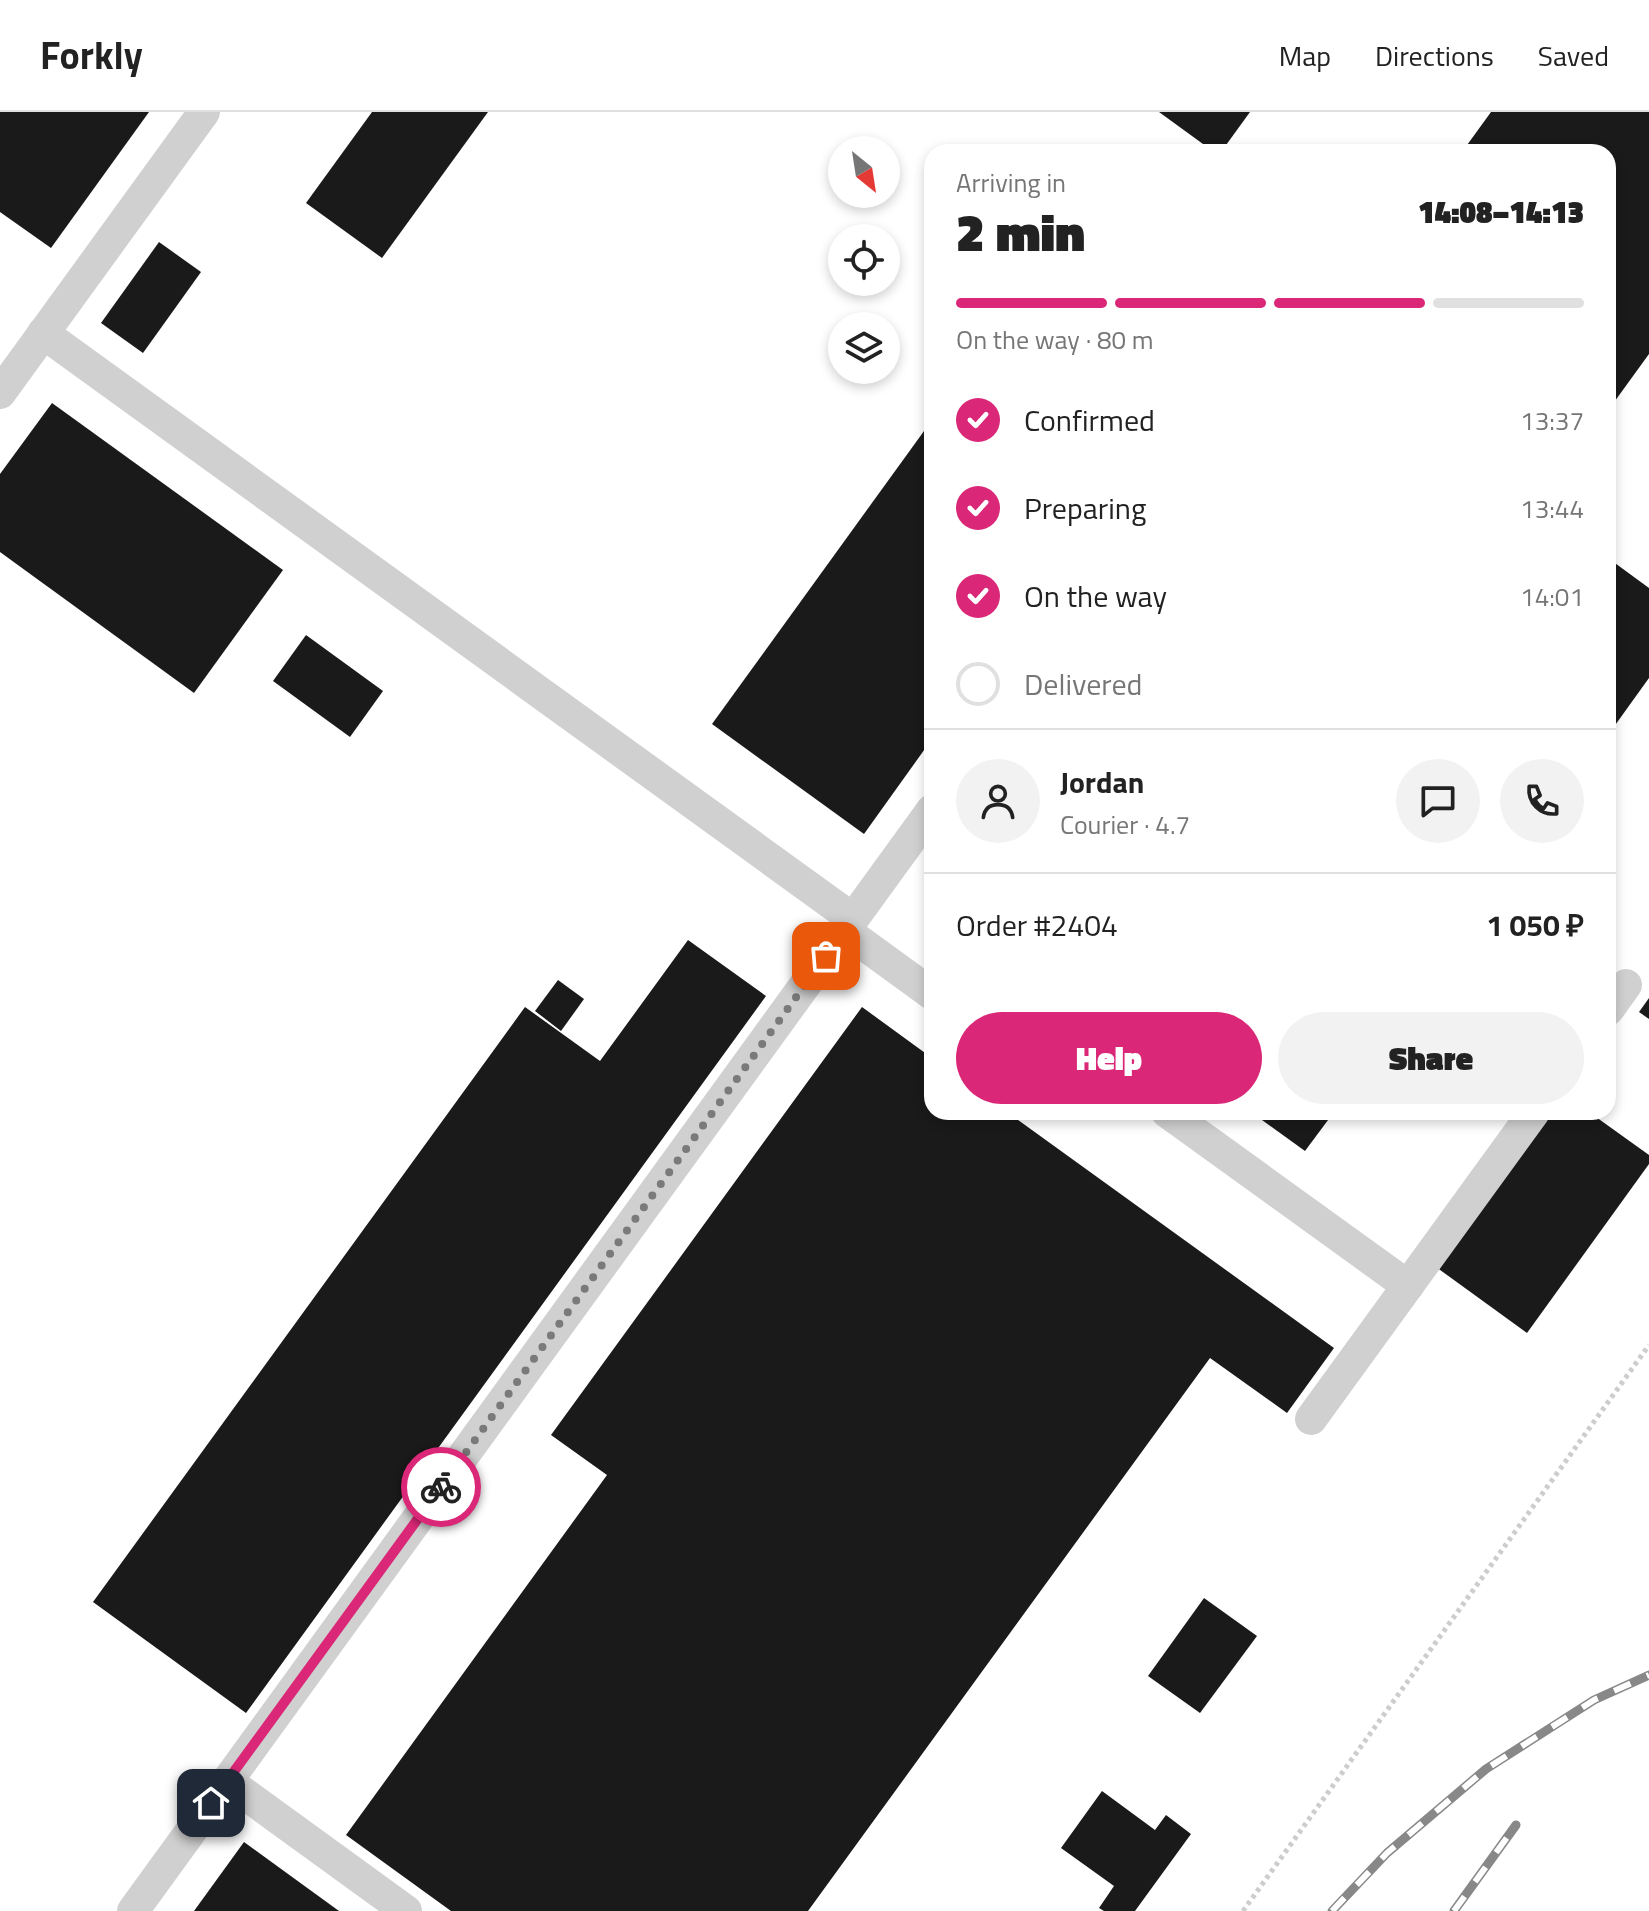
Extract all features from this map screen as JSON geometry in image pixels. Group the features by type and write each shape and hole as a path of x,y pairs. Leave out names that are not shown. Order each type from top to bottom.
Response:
{"lane":[{"path":"0,393 204,112"},
{"path":"43,333 849,925 924,987"},
{"path":"133,1911 924,821"},
{"path":"1178,1120 1408,1286"},
{"path":"1311,1419 1528,1120"},
{"path":"227,1781 406,1911"}],"path":[{"path":"1243,1911 1649,1345"}],"building":[{"path":"0,112 149,112 51,248 0,212"},
{"path":"372,112 488,112 382,258 306,203"},
{"path":"1159,112 1250,112 1227,144 1203,144"},
{"path":"1491,112 1649,112 1649,354 1616,399 1616,144 1468,144"},
{"path":"159,242 201,272 143,353 101,323"},
{"path":"52,403 283,570 194,693 0,552 0,474"},
{"path":"924,431 924,750 864,834 712,724"},
{"path":"1616,564 1649,588 1649,678 1616,724"},
{"path":"306,635 383,691 350,737 273,681"},
{"path":"688,940 766,996 246,1713 93,1602 525,1007 600,1061"},
{"path":"558,980 584,999 561,1031 535,1011"},
{"path":"1649,998 1649,1019 1639,1012"},
{"path":"862,1007 924,1052 924,1120 1018,1120 1334,1348 1287,1413 1210,1358 808,1911 451,1911 346,1835 607,1475 551,1435"},
{"path":"1262,1120 1328,1120 1305,1151"},
{"path":"1542,1120 1600,1120 1649,1155 1649,1164 1527,1333 1436,1267"},
{"path":"1204,1598 1257,1636 1200,1713 1148,1676"},
{"path":"1102,1791 1155,1830 1166,1815 1191,1834 1135,1911 1104,1911 1099,1908 1114,1886 1061,1848"},
{"path":"244,1842 339,1911 194,1911"}],"railway":[{"path":"1332,1911 1387,1853 1486,1769 1594,1700 1649,1675"},
{"path":"1454,1911 1516,1825"}],"way so far":[{"path":"441,1487 826,956"}],"route":[{"path":"211,1803 441,1487"}]}
